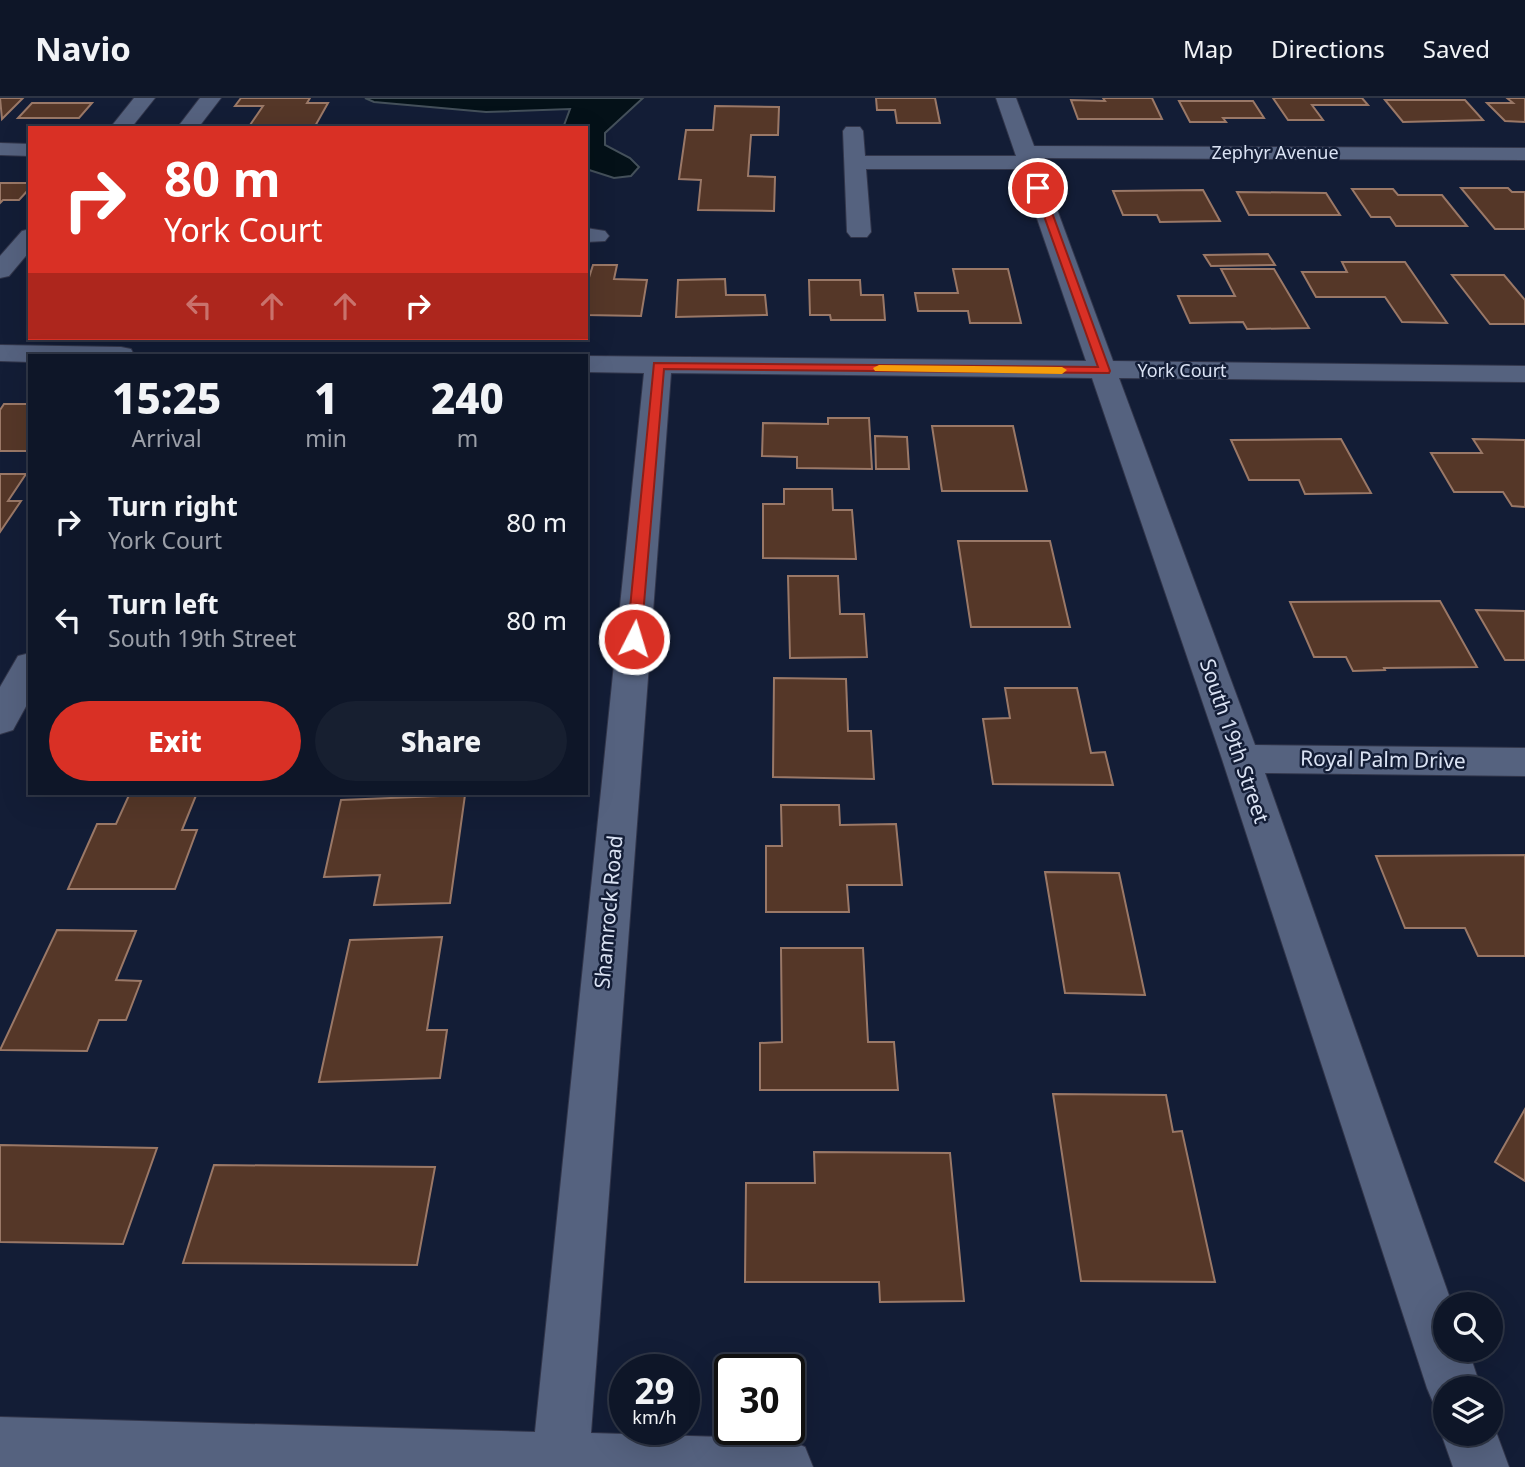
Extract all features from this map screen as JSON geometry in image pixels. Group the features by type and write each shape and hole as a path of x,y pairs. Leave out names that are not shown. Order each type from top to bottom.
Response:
{"street":[{"path":"122,126 145,98"},
{"path":"189,126 211,98"},
{"name":"South 19th Street","path":"1006,98 1241,759 1450,1376"},
{"path":"853,131 859,232"},
{"path":"0,149 28,150"},
{"name":"Zephyr Avenue","path":"855,163 1027,157 1525,154"},
{"path":"0,271 28,238"},
{"path":"0,353 60,354"},
{"name":"York Court","path":"588,364 1525,374"},
{"name":"Shamrock Road","path":"561,1459 658,366"},
{"path":"0,720 28,669"},
{"name":"Royal Palm Drive","path":"1241,759 1525,762"},
{"path":"0,1445 785,1467"},
{"path":"1474,1446 1481,1467"}],"shaded area":[{"path":"365,98 643,98 605,133 605,145 630,158 639,167 631,176 614,178 588,170 588,126 564,126 570,109 486,112 374,102"}],"building":[{"path":"0,98 23,98 2,119"},
{"path":"241,98 310,98 307,103 328,103 315,126 249,126 263,106 235,106"},
{"path":"876,98 935,98 940,123 897,123 895,110 877,110"},
{"path":"1103,98 1152,98 1162,119 1078,119 1071,100 1105,101"},
{"path":"1273,98 1362,98 1368,105 1312,105 1323,120 1288,120"},
{"path":"1507,98 1525,98 1525,122 1505,121 1487,103 1513,103"},
{"path":"1385,100 1465,100 1483,120 1403,122"},
{"path":"1179,101 1253,101 1264,118 1223,118 1226,122 1190,122"},
{"path":"32,103 92,103 79,118 18,118"},
{"path":"715,106 779,107 778,135 751,135 748,176 775,177 774,211 698,210 701,180 679,179 686,130 713,130"},
{"path":"0,183 28,183 28,190 19,200 3,200 0,203"},
{"path":"1461,188 1508,188 1512,192 1525,192 1525,229 1495,229"},
{"path":"1352,189 1393,189 1398,195 1442,195 1467,226 1396,226 1390,217 1371,217"},
{"path":"1203,190 1220,221 1160,222 1157,215 1123,215 1113,191"},
{"path":"1237,192 1326,193 1340,215 1249,215"},
{"path":"1268,254 1275,265 1211,266 1204,255"},
{"path":"1342,262 1405,262 1447,323 1402,322 1385,297 1316,297 1302,272 1347,272"},
{"path":"593,265 617,265 614,279 647,280 641,316 588,315 588,281"},
{"path":"953,269 1008,269 1021,323 970,323 968,311 918,311 915,293 958,293"},
{"path":"1221,269 1274,269 1309,328 1247,329 1243,322 1190,323 1178,296 1235,296"},
{"path":"1452,275 1504,275 1525,300 1525,324 1490,324"},
{"path":"725,279 726,295 765,295 767,315 676,317 678,280"},
{"path":"809,280 860,280 861,295 883,295 885,320 831,320 830,315 810,315"},
{"path":"4,404 28,404 28,451 0,451 0,410"},
{"path":"828,418 869,418 872,469 797,468 797,457 762,456 763,423 828,424"},
{"path":"932,426 1013,426 1027,491 942,491"},
{"path":"875,436 907,437 909,469 876,469"},
{"path":"1341,439 1371,493 1305,494 1299,480 1249,480 1231,440"},
{"path":"1473,439 1525,440 1525,507 1512,506 1503,492 1454,492 1431,453 1482,453"},
{"path":"0,474 26,474 8,501 21,501 0,532"},
{"path":"784,489 832,489 833,510 852,510 856,559 763,558 763,504 784,504"},
{"path":"958,541 1050,541 1070,627 971,627"},
{"path":"788,576 838,576 840,614 864,614 867,657 790,658"},
{"path":"1440,601 1477,667 1353,671 1346,657 1314,657 1290,602"},
{"path":"1476,610 1525,611 1525,660 1505,660"},
{"path":"774,678 846,679 848,731 871,731 874,779 773,777"},
{"path":"1005,688 1077,688 1091,753 1105,752 1113,785 993,784 983,719 1010,718"},
{"path":"129,795 196,795 182,830 197,830 175,889 68,889 97,824 116,824"},
{"path":"465,795 450,903 374,905 380,875 324,877 341,800"},
{"path":"781,805 839,805 840,825 896,824 902,885 847,885 849,912 766,912 766,846 782,846"},
{"path":"1525,855 1525,956 1478,956 1465,928 1405,928 1376,856"},
{"path":"1045,872 1119,873 1145,995 1065,993"},
{"path":"57,930 136,931 116,980 141,981 126,1020 99,1020 87,1051 0,1050"},
{"path":"442,937 427,1030 447,1030 440,1078 319,1082 350,940"},
{"path":"781,948 863,948 868,1042 894,1042 898,1090 760,1090 760,1043 782,1042"},
{"path":"1053,1094 1166,1095 1173,1132 1182,1131 1215,1282 1081,1281"},
{"path":"1525,1109 1525,1181 1495,1162"},
{"path":"0,1145 157,1148 123,1244 0,1242"},
{"path":"814,1152 950,1153 964,1301 880,1302 879,1282 745,1282 746,1183 815,1183"},
{"path":"214,1165 435,1167 417,1265 183,1263"}],"slow traffic":[{"path":"879,368 1062,370"}],"route":[{"path":"634,639 658,366 1105,371 1038,188"}]}
